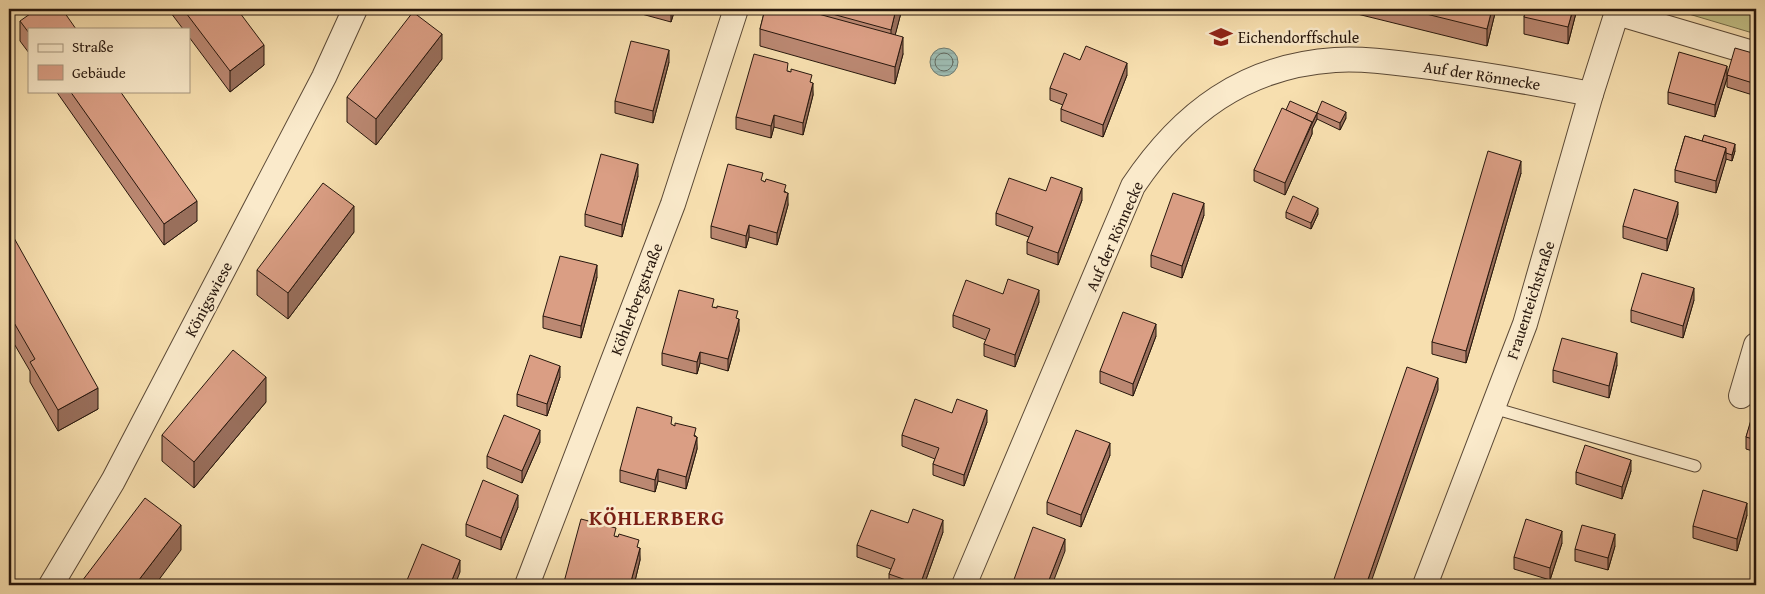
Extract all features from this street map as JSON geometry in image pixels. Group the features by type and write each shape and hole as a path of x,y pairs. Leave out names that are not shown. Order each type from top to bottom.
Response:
{"street":[{"name":"Königswiese","path":"51,585 117,473 319,85 355,9"},
{"name":"Köhlerbergstraße","path":"526,585 673,204 736,9"},
{"path":"1618,11 1756,54"},
{"name":"Frauenteichstraße","path":"1426,585 1524,324 1591,94 1618,11"},
{"name":"Auf der Rönnecke","path":"964,585 1133,186 1157,152 1200,109 1231,90 1259,77 1291,67 1334,60 1380,61 1477,73 1591,94"},
{"path":"1741,396 1756,345"}],"lane":[{"path":"1493,408 1695,466"}],"shaded area":[{"path":"1672,9 1756,9 1756,34"}],"water":[{"path":"944,48 954,52 958,62 954,72 944,76 934,72 930,62 934,52"}],"building":[{"path":"37,9 62,9 75,28 28,28 28,32 20,21"},
{"path":"183,9 237,9 264,45 230,71"},
{"path":"765,9 800,9 903,37 895,67 760,29"},
{"path":"814,9 896,9 891,30"},
{"path":"1406,9 1492,9 1487,29"},
{"path":"1526,9 1573,9 1568,27 1524,17"},
{"path":"413,12 442,34 376,119 347,97"},
{"path":"631,41 669,50 653,111 615,101"},
{"path":"1086,46 1127,63 1103,125 1061,109 1067,94 1050,88 1064,53 1080,60"},
{"path":"1735,48 1756,54 1756,84 1727,75"},
{"path":"1679,52 1727,66 1715,105 1668,92"},
{"path":"754,54 788,63 787,71 791,72 791,69 812,75 810,82 813,83 803,123 774,115 771,126 736,117"},
{"path":"71,92 121,92 197,201 164,224"},
{"path":"1290,101 1317,113 1312,123 1286,110"},
{"path":"1322,101 1346,112 1340,123 1317,113"},
{"path":"1282,108 1312,122 1285,183 1254,170"},
{"path":"1704,135 1735,144 1732,155 1726,153 1726,148 1702,141"},
{"path":"1685,136 1726,148 1716,181 1675,170"},
{"path":"1488,151 1521,161 1466,351 1432,342"},
{"path":"601,154 638,164 622,225 585,214"},
{"path":"728,164 763,173 761,180 765,182 766,179 786,185 784,192 788,193 777,233 749,225 746,236 711,226"},
{"path":"1051,177 1082,188 1058,253 1027,242 1033,227 996,213 1009,178 1046,191"},
{"path":"323,183 354,206 288,293 257,270"},
{"path":"1634,189 1678,202 1667,239 1623,226"},
{"path":"1173,193 1204,203 1182,266 1151,255"},
{"path":"1293,196 1318,208 1311,223 1286,212"},
{"path":"9,229 98,388 58,410 30,362 35,359 9,314"},
{"path":"560,256 597,265 581,326 543,316"},
{"path":"1642,273 1694,288 1683,326 1631,310"},
{"path":"1008,279 1039,290 1015,355 984,344 990,329 953,315 966,280 1003,294"},
{"path":"679,290 714,299 712,307 717,308 717,306 738,311 736,318 739,319 728,359 700,352 697,362 662,353"},
{"path":"1123,312 1156,324 1133,384 1100,371"},
{"path":"1562,338 1617,353 1609,386 1553,370"},
{"path":"233,350 266,377 194,462 162,435"},
{"path":"530,355 560,366 547,404 517,394"},
{"path":"1407,367 1438,378 1366,585 1332,585"},
{"path":"915,399 952,413 957,399 987,410 964,475 933,464 939,448 902,435"},
{"path":"1756,406 1756,440 1746,437"},
{"path":"637,407 672,417 671,424 675,426 675,423 696,428 694,436 697,437 686,477 658,469 655,480 620,470"},
{"path":"504,415 540,430 522,471 487,456"},
{"path":"1076,430 1110,443 1081,515 1047,502"},
{"path":"1585,445 1631,460 1622,487 1576,472"},
{"path":"483,480 518,495 501,538 466,524"},
{"path":"1703,490 1747,503 1737,539 1693,526"},
{"path":"145,498 181,525 135,585 79,585"},
{"path":"913,509 943,520 920,585 889,574 895,559 857,545 871,510 908,523"},
{"path":"581,519 616,528 614,536 618,537 619,534 639,540 637,547 640,548 630,585 618,585 601,581 600,585 577,585 564,582"},
{"path":"1526,519 1562,531 1550,568 1514,557"},
{"path":"1582,525 1615,534 1608,558 1575,549"},
{"path":"1033,527 1065,539 1047,585 1012,585"},
{"path":"422,544 460,560 450,585 405,585"}],"place":[{"name":"Eichendorffschule","path":"1221,37"}],"district":[{"name":"KÖHLERBERG","path":"657,518"}]}
